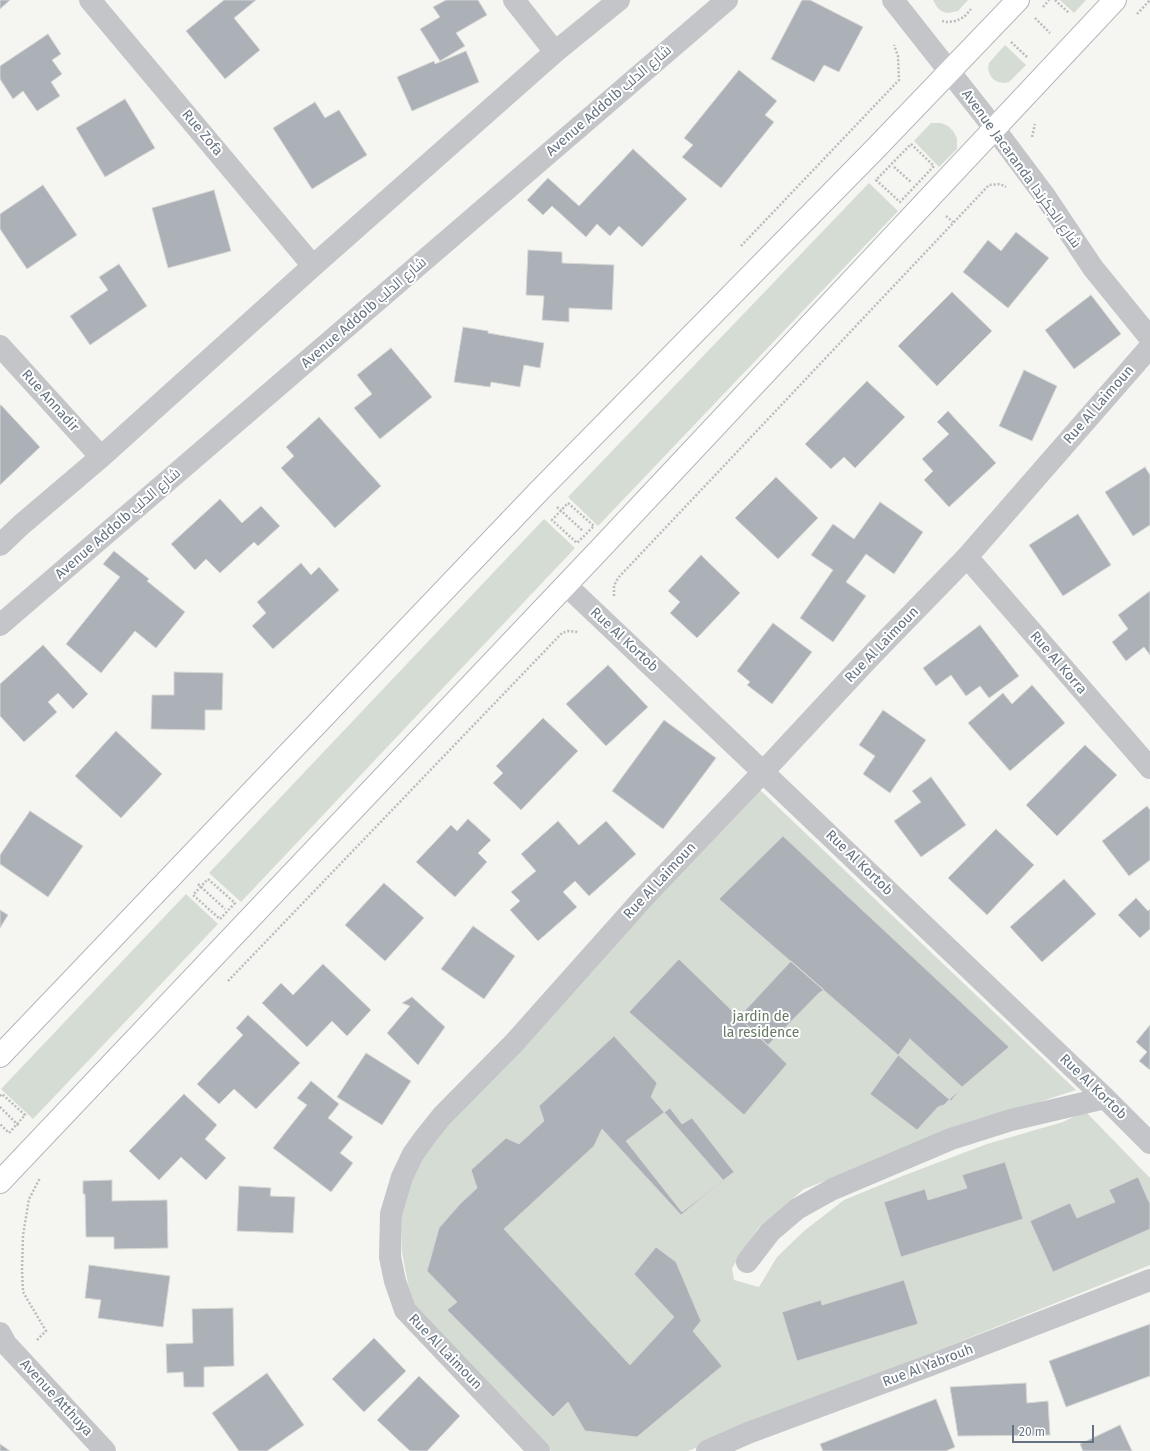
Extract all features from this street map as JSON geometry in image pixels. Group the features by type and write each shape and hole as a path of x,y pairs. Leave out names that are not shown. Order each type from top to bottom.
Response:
{"main road":[{"path":"0,1056 533,497 875,149 948,71 1018,0"},
{"path":"0,1182 566,586 1115,0"}],"street":[{"name":"Rue Zofa","path":"90,0 313,266"},
{"path":"514,0 555,52"},
{"path":"0,545 555,52 619,0"},
{"name":"Avenue Addolb شارع الدلب","path":"0,625 727,0"},
{"name":"Avenue Jacaranda شارع الجكرندا","path":"893,0 994,128 1045,196 1093,268 1150,338"},
{"name":"Rue Annadir","path":"0,346 101,456"},
{"name":"Rue Al Laimoun","path":"539,1451 405,1310 395,1281 390,1257 391,1214 402,1177 413,1154 442,1116 514,1043 645,896 868,659 967,557 1150,347"},
{"name":"Rue Al Korra","path":"967,557 1150,768"},
{"name":"Rue Al Kortob","path":"566,586 1106,1098 1150,1143"},
{"path":"747,1262 770,1232 797,1209 833,1189 951,1139 1011,1120 1106,1098"},
{"name":"Rue Al Yabrouh","path":"707,1451 748,1433 928,1366 1150,1280"},
{"name":"Avenue Atthuya","path":"6,1344 104,1451"}],"path":[{"path":"1039,11 1049,0"},
{"path":"1055,0 1069,13 1064,18"},
{"path":"1134,17 1150,0"},
{"path":"939,20 947,22 956,21 964,17 975,6"},
{"path":"1029,22 1034,16"},
{"path":"1037,20 1045,28"},
{"path":"1045,38 1055,28"},
{"path":"1015,36 1010,42 1027,57 1032,52"},
{"path":"1032,140 1034,126 1037,121"},
{"path":"911,144 934,166 900,202 876,180 891,164 911,144"},
{"path":"898,171 910,181"},
{"path":"225,984 562,633 575,631 585,634 618,604 614,596 614,586 618,578 988,185 1000,184 1006,187 1010,193"},
{"path":"568,503 594,526 577,543 552,520 568,503"},
{"path":"567,516 577,526"},
{"path":"208,879 235,903 220,919 193,895 208,879"},
{"path":"204,889 222,906"},
{"path":"0,1096 2,1094 25,1115 9,1133 0,1124"},
{"path":"0,1107 12,1119"},
{"path":"6,1344 46,1331 23,1292 22,1269 23,1235 29,1199 41,1176"}],"green space":[{"path":"933,0 968,0 958,11 947,13 941,11"},
{"path":"1060,0 1086,0 1074,13"},
{"path":"1005,45 1026,65 1009,82 1004,83 993,79 988,69 989,63"},
{"path":"931,123 941,123 948,126 957,138 957,149 939,167 914,141"},
{"path":"869,183 898,211 598,526 568,497"},
{"path":"544,519 575,548 241,902 209,873"},
{"name":"jardin de la residence","path":"760,790 1076,1090 981,1121 804,1189 759,1227 732,1268 734,1280 759,1287 777,1257 804,1231 844,1200 987,1144 1063,1122 1085,1111 1150,1178 1150,1265 688,1451 551,1451 412,1305 402,1252 402,1177 711,827"},
{"path":"186,894 218,924 33,1119 1,1089"}],"building":[{"path":"0,0 10,0 0,9"},
{"path":"224,0 256,0 234,18 260,50 225,79 186,31"},
{"path":"446,0 478,0 487,15 456,33 465,46 440,61 420,29 440,17 433,7"},
{"path":"802,0 810,0 863,27 839,72 824,65 814,82 771,59"},
{"path":"48,34 61,54 52,60 62,74 51,82 60,96 37,111 23,91 13,99 0,79 0,66"},
{"path":"466,51 479,82 412,111 397,77 434,61 435,64"},
{"path":"739,70 777,101 765,115 774,122 721,188 682,157 693,145 684,138"},
{"path":"125,99 155,148 105,177 76,128"},
{"path":"315,102 325,118 339,110 367,155 312,189 273,128"},
{"path":"633,149 687,199 642,247 619,226 610,236 597,224 586,237 552,206 543,215 527,200 548,178 579,206"},
{"path":"43,185 77,235 27,269 0,229 0,214"},
{"path":"214,190 231,251 168,268 152,208"},
{"path":"1016,232 1049,258 1008,308 963,272 988,240 1001,251"},
{"path":"528,250 562,252 562,263 614,265 612,310 569,308 569,322 542,320 544,296 526,295"},
{"path":"119,264 147,306 90,345 70,316 108,290 99,277"},
{"path":"952,292 992,331 937,386 898,346"},
{"path":"1091,295 1121,334 1074,369 1045,330"},
{"path":"463,327 544,343 540,368 524,365 520,387 491,382 490,387 454,382"},
{"path":"391,348 432,397 380,439 354,408 372,394 357,375"},
{"path":"1024,370 1057,386 1032,441 999,426"},
{"path":"867,381 905,417 855,468 844,457 831,469 805,444"},
{"path":"1,405 40,447 0,485 0,406"},
{"path":"948,411 996,463 949,507 924,480 933,471 922,459 949,434 937,422"},
{"path":"319,417 381,486 335,528 281,468 294,456 286,447"},
{"path":"1145,467 1150,475 1150,525 1133,536 1105,492"},
{"path":"776,477 818,518 778,559 735,518"},
{"path":"220,499 242,523 261,506 280,526 258,546 254,542 220,573 206,559 195,570 171,544"},
{"path":"880,502 923,532 894,574 866,554 846,582 866,596 833,642 800,618 833,570 811,555 833,524 854,539"},
{"path":"1078,514 1111,565 1063,596 1029,545"},
{"path":"114,551 149,579 147,581 185,612 156,648 135,631 101,673 66,644 120,577 103,564"},
{"path":"701,555 740,593 697,638 670,613 680,602 668,591"},
{"path":"301,563 311,575 319,567 339,590 273,649 252,626 266,613 257,602"},
{"path":"1150,591 1150,655 1144,647 1126,661 1112,642 1128,629 1118,615"},
{"path":"773,623 812,652 772,704 747,685 750,682 737,671"},
{"path":"980,625 1019,676 989,698 980,686 966,696 951,675 936,686 923,668"},
{"path":"43,645 88,694 73,709 58,693 48,702 57,712 24,742 0,716 0,684"},
{"path":"608,665 648,707 606,746 566,704"},
{"path":"174,672 223,673 222,710 205,710 205,730 151,729 152,695 174,695"},
{"path":"1032,685 1065,723 1010,771 968,723 1003,693 1012,704"},
{"path":"883,710 926,740 890,793 863,774 875,756 859,745"},
{"path":"543,718 578,751 521,810 493,783 503,773 496,766"},
{"path":"664,720 716,758 663,829 612,791"},
{"path":"116,731 162,774 121,818 75,776"},
{"path":"1085,745 1117,775 1057,836 1026,805"},
{"path":"931,777 966,825 921,857 894,821 921,802 912,791"},
{"path":"1147,806 1150,810 1150,860 1129,876 1102,841"},
{"path":"30,811 83,846 48,897 0,864 0,855"},
{"path":"468,819 491,840 478,853 487,862 455,897 416,862 451,825 457,831"},
{"path":"558,821 579,845 606,821 636,854 589,896 575,881 563,892 577,907 538,941 510,910 520,901 511,892 536,871 521,854"},
{"path":"996,829 1034,865 987,915 948,878"},
{"path":"783,836 1009,1047 962,1087 951,1101 719,899"},
{"path":"1064,879 1096,914 1042,962 1010,927"},
{"path":"384,883 424,918 385,961 345,925"},
{"path":"1136,898 1148,911 1150,909 1150,929 1140,938 1118,915"},
{"path":"0,910 8,915 0,928"},
{"path":"473,926 515,956 484,999 441,969"},
{"path":"679,959 787,1064 744,1115 629,1012"},
{"path":"791,961 824,990 819,993 768,1045 739,1017"},
{"path":"323,964 371,1010 347,1036 332,1021 307,1047 262,1003 281,983 293,995"},
{"path":"412,997 445,1027 418,1065 387,1033 410,1006 402,1003"},
{"path":"248,1015 300,1063 256,1109 234,1089 219,1104 197,1084 243,1035 236,1028"},
{"path":"1150,1025 1150,1070 1139,1061 1147,1052 1136,1042"},
{"path":"614,1036 657,1083 651,1097 723,1180 681,1215 602,1129 594,1146 504,1229 630,1365 674,1317 634,1274 656,1247 676,1262 701,1321 693,1331 722,1366 637,1437 585,1431 568,1402 553,1417 447,1310 457,1302 427,1271 439,1228 460,1204 477,1188 471,1170 506,1138 519,1144 544,1121 539,1106"},
{"path":"910,1039 962,1087 944,1105 938,1107 917,1130 870,1094"},
{"path":"366,1053 411,1081 382,1125 337,1097"},
{"path":"311,1081 339,1104 328,1118 353,1137 340,1153 353,1163 331,1192 273,1148 307,1105 297,1098"},
{"path":"184,1094 217,1125 205,1139 226,1158 206,1180 181,1157 159,1180 129,1151"},
{"path":"670,1108 682,1124 692,1118 734,1172 682,1212 626,1141"},
{"path":"1005,1162 1023,1219 901,1257 884,1202 925,1189 928,1200 967,1188 962,1175"},
{"path":"1138,1177 1150,1204 1150,1229 1053,1272 1030,1221 1070,1203 1077,1218 1115,1202 1109,1190"},
{"path":"112,1180 112,1201 167,1200 168,1248 114,1249 114,1237 86,1237 85,1194 83,1194 83,1181"},
{"path":"239,1186 271,1188 270,1196 295,1197 293,1233 237,1231"},
{"path":"89,1265 170,1276 163,1327 98,1318 101,1300 85,1298"},
{"path":"904,1280 918,1324 797,1361 782,1312 821,1300 822,1305"},
{"path":"233,1308 234,1366 204,1367 204,1387 184,1387 183,1372 167,1373 166,1344 193,1343 192,1309"},
{"path":"1150,1324 1150,1376 1066,1407 1049,1361"},
{"path":"374,1338 406,1371 364,1412 332,1379"},
{"path":"267,1373 304,1425 267,1451 239,1451 212,1413"},
{"path":"419,1376 460,1416 427,1451 410,1451 377,1420"},
{"path":"1026,1383 1027,1403 1048,1401 1050,1435 958,1436 950,1387"},
{"path":"936,1399 955,1447 946,1451 823,1451 820,1444"},
{"path":"1120,1425 1132,1451 1083,1451 1080,1444"},
{"path":"0,1444 10,1451 0,1451"}]}
